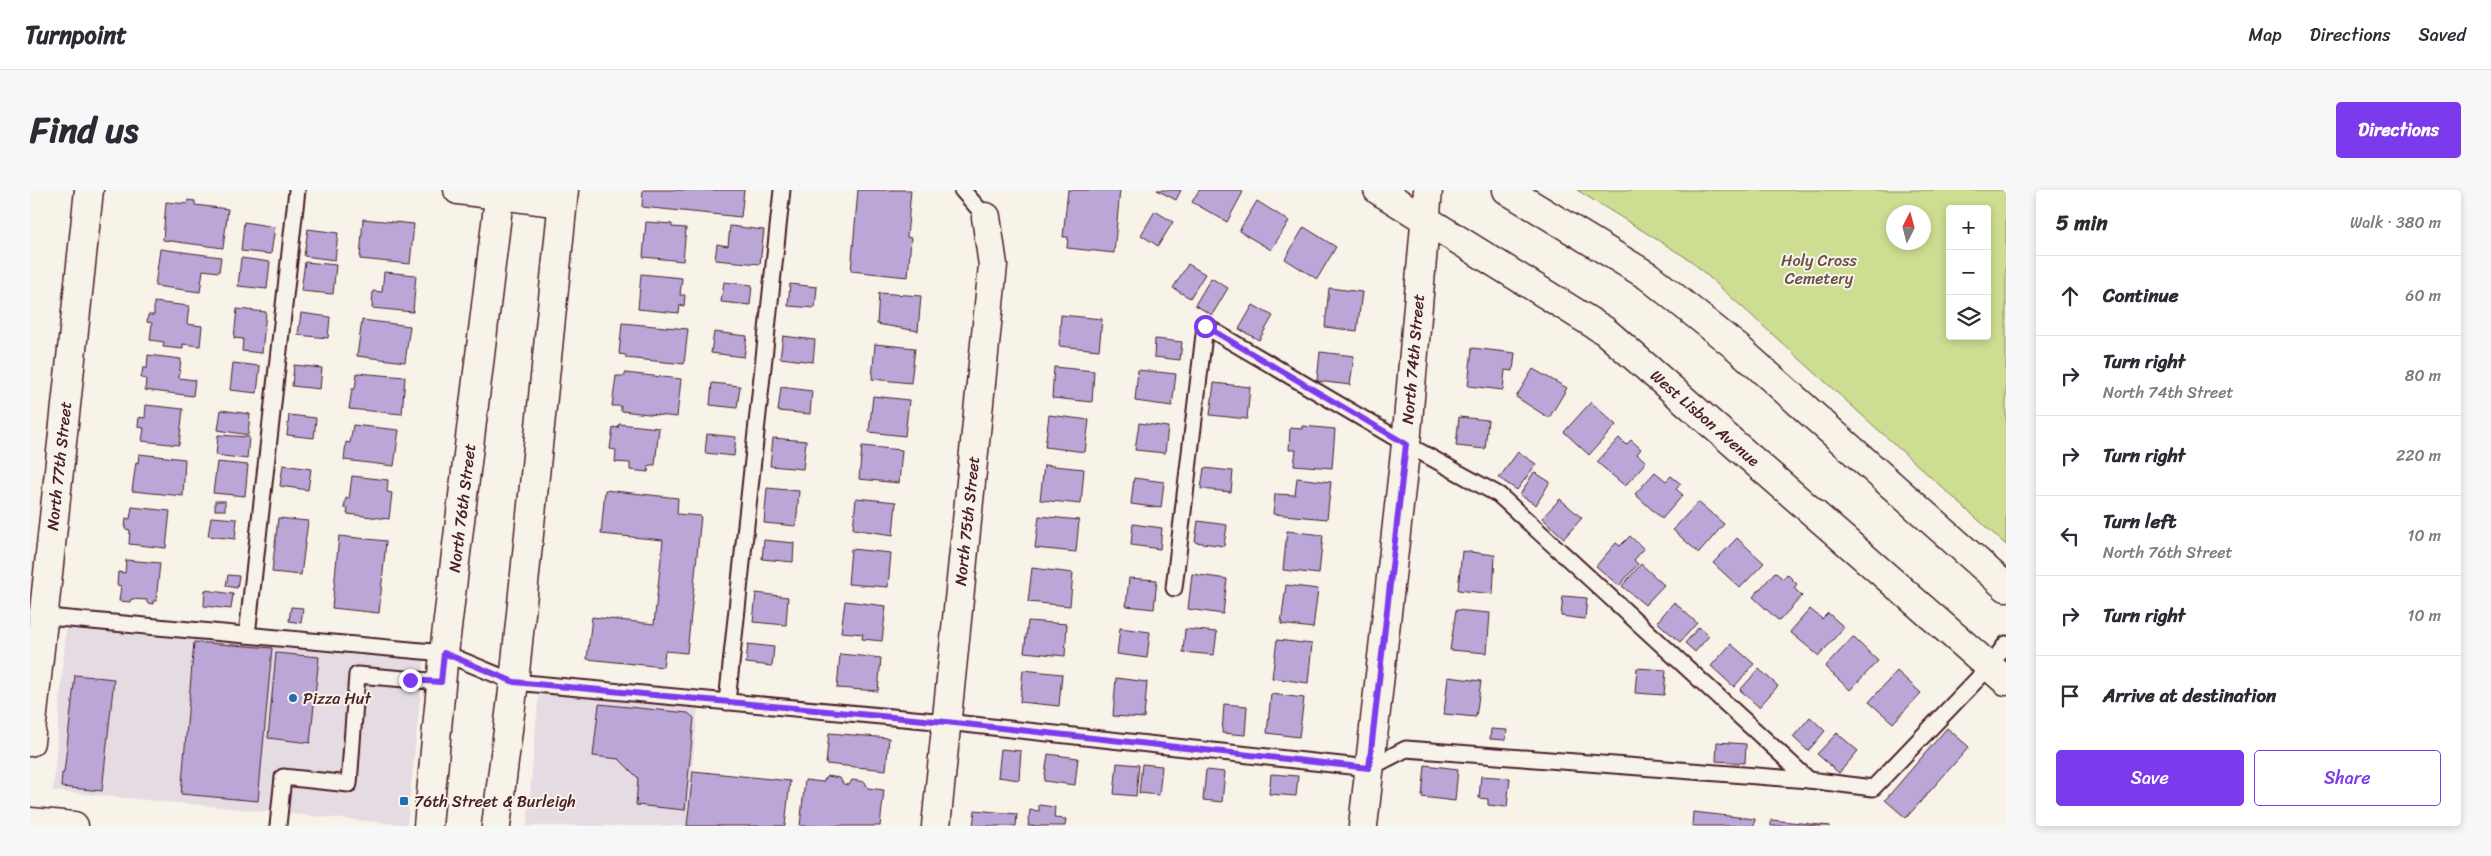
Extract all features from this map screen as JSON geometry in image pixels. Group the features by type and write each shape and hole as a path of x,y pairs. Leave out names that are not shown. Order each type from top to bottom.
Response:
{"main road":[{"name":"North 77th Street","path":"30,742 37,616 89,190"},
{"path":"458,190 563,197 514,682 496,826"},
{"name":"West Lisbon Avenue","path":"1378,190 1605,332 1998,674"},
{"name":"North 74th Street","path":"1363,826 1406,444 1428,190"},
{"path":"1507,190 1648,276 1739,349 2006,587"},
{"name":"North 76th Street","path":"428,826 444,653 500,192"},
{"name":"North 75th Street","path":"936,826 993,265 986,217"},
{"path":"30,822 74,826"}],"lane":[{"path":"246,635 297,190"},
{"path":"727,702 782,190"},
{"path":"962,190 986,217"},
{"path":"1174,588 1205,326 1406,444 1499,495 1809,780"},
{"path":"37,616 444,653 514,682 946,722 1369,768 1406,749 1809,780 1874,788 1998,674 2006,644"},
{"path":"278,826 283,778 349,784 357,674 441,682"}],"shaded area":[{"path":"67,615 426,643 407,825 53,791"},
{"path":"540,681 699,695 687,826 527,826"}],"green space":[{"name":"Holy Cross Cemetery","path":"1577,190 2006,190 2006,545 1690,260"}],"building":[{"path":"643,190 744,190 741,217 642,207"},
{"path":"858,190 911,190 907,237 911,238 908,277 851,271"},
{"path":"1068,190 1120,190 1114,253 1067,248 1068,237 1063,237"},
{"path":"1157,190 1181,190 1176,200"},
{"path":"1199,190 1239,190 1243,192 1227,222 1192,202"},
{"path":"188,200 195,201 195,205 228,209 223,248 163,240 166,202 187,204"},
{"path":"1257,201 1289,221 1271,250 1239,231"},
{"path":"1155,211 1173,222 1158,246 1141,235"},
{"path":"363,219 414,224 410,264 360,259"},
{"path":"244,222 275,227 271,254 241,251"},
{"path":"646,222 672,224 672,227 686,228 683,261 643,257"},
{"path":"730,226 764,230 760,264 715,260 717,244 728,246"},
{"path":"1304,227 1336,247 1317,279 1285,259"},
{"path":"308,229 338,233 335,260 304,256"},
{"path":"160,249 221,257 219,272 203,270 200,292 155,286"},
{"path":"241,258 270,262 267,289 238,286"},
{"path":"305,262 336,265 333,294 301,291"},
{"path":"1188,264 1205,274 1190,298 1173,288"},
{"path":"384,272 416,275 413,312 372,308 373,291 382,292"},
{"path":"641,274 682,278 680,295 685,295 684,306 680,305 679,313 638,309"},
{"path":"1211,278 1228,288 1212,315 1195,305"},
{"path":"724,282 752,285 750,305 721,302"},
{"path":"790,284 817,287 815,308 788,306"},
{"path":"1329,288 1362,292 1357,331 1325,327"},
{"path":"879,293 921,296 918,331 877,324"},
{"path":"154,302 189,306 187,324 202,326 200,346 183,344 183,349 163,347 164,342 150,340 152,323 147,322 148,315 154,315"},
{"path":"1253,305 1273,316 1259,340 1239,329"},
{"path":"237,309 266,312 262,353 242,351 243,339 234,338"},
{"path":"301,313 330,317 328,338 298,335"},
{"path":"1061,315 1102,319 1099,350 1059,346"},
{"path":"362,320 410,326 405,362 357,356"},
{"path":"622,323 688,329 684,364 626,358 626,355 619,354"},
{"path":"714,332 747,336 744,357 711,353"},
{"path":"783,336 815,340 813,362 780,358"},
{"path":"1155,339 1182,342 1180,360 1154,357"},
{"path":"875,344 915,348 911,383 872,379"},
{"path":"1472,348 1515,353 1513,371 1505,370 1503,390 1468,386"},
{"path":"1320,352 1354,356 1350,385 1317,381"},
{"path":"148,355 181,359 179,378 195,380 193,396 145,390 146,379 141,378 143,368 147,368"},
{"path":"233,363 260,366 257,393 230,390"},
{"path":"294,365 322,368 320,389 292,386"},
{"path":"1054,367 1094,371 1092,402 1052,398"},
{"path":"1533,369 1567,388 1549,418 1516,397"},
{"path":"1138,370 1176,374 1172,406 1135,401"},
{"path":"357,373 405,377 402,414 349,409 352,389 355,389"},
{"path":"625,373 681,379 677,417 621,411 621,406 612,406 616,376 625,376"},
{"path":"712,383 740,386 737,408 710,405"},
{"path":"1214,383 1250,387 1247,419 1210,415"},
{"path":"781,387 812,391 810,414 778,411"},
{"path":"873,396 909,400 905,436 869,432"},
{"path":"1591,402 1616,425 1589,455 1564,432"},
{"path":"146,405 183,409 179,445 142,441 144,428 138,427 139,417 145,418"},
{"path":"221,410 250,414 248,435 218,430"},
{"path":"289,415 316,418 314,438 287,435"},
{"path":"1049,415 1089,420 1085,452 1045,447"},
{"path":"1459,417 1488,420 1485,449 1456,446"},
{"path":"1139,423 1168,427 1165,453 1135,450"},
{"path":"619,424 659,428 655,465 649,465 648,472 630,470 630,463 615,462 616,450 610,449 613,427 618,428"},
{"path":"353,425 399,430 394,466 344,460 346,442 350,443"},
{"path":"1302,426 1335,429 1332,468 1294,465 1296,450 1289,450 1290,428 1302,429"},
{"path":"707,434 736,437 734,456 705,453"},
{"path":"218,435 249,437 247,459 216,455"},
{"path":"773,438 806,441 803,469 770,466"},
{"path":"1619,438 1626,445 1631,440 1641,449 1637,454 1646,462 1625,486 1597,462"},
{"path":"862,446 902,450 899,483 859,479"},
{"path":"1518,452 1536,464 1517,490 1499,478"},
{"path":"139,454 185,459 183,496 132,491"},
{"path":"217,462 248,465 245,496 213,493"},
{"path":"283,465 311,469 308,490 280,486"},
{"path":"1044,465 1084,469 1081,504 1040,500"},
{"path":"1204,468 1233,471 1231,492 1201,489"},
{"path":"1534,472 1550,482 1536,505 1520,495"},
{"path":"1655,472 1666,481 1671,476 1681,484 1676,489 1683,495 1662,519 1635,494"},
{"path":"352,476 388,480 387,492 392,493 389,519 347,514 348,508 344,508 346,498 349,499"},
{"path":"1134,478 1164,482 1161,508 1131,504"},
{"path":"1297,478 1331,482 1327,519 1273,514 1275,494 1295,495"},
{"path":"767,488 799,491 796,526 764,523"},
{"path":"605,490 678,498 677,514 701,516 687,653 665,651 663,667 587,659 592,617 654,624 663,540 601,534"},
{"path":"856,498 896,502 893,535 853,529"},
{"path":"1560,499 1582,518 1564,538 1542,518"},
{"path":"215,501 225,501 225,510 215,510"},
{"path":"1698,502 1724,524 1699,553 1673,530"},
{"path":"132,507 170,511 166,548 129,544 130,530 125,529 126,518 130,519"},
{"path":"1039,516 1079,520 1076,552 1035,548"},
{"path":"211,517 237,519 235,539 208,536"},
{"path":"278,518 308,521 301,575 272,572"},
{"path":"1198,521 1227,525 1224,546 1195,542"},
{"path":"1133,524 1162,528 1160,549 1131,545"},
{"path":"1287,531 1323,535 1319,574 1283,570"},
{"path":"339,536 386,541 379,613 332,608"},
{"path":"1630,536 1644,549 1634,560 1638,564 1619,586 1596,566 1616,543 1620,546"},
{"path":"1737,538 1764,563 1740,588 1713,563"},
{"path":"764,540 794,543 793,562 762,559"},
{"path":"851,549 891,553 888,587 848,584"},
{"path":"1462,551 1495,555 1493,594 1458,590"},
{"path":"126,560 160,563 156,601 153,601 153,604 147,603 147,600 131,599 130,602 119,601 121,586 117,585 118,572 125,573"},
{"path":"1641,564 1664,585 1645,605 1622,586"},
{"path":"1032,568 1073,573 1070,606 1028,602"},
{"path":"1775,572 1783,579 1787,574 1797,584 1794,588 1802,596 1779,621 1753,597"},
{"path":"1192,574 1227,579 1223,614 1188,609"},
{"path":"228,575 239,576 237,588 226,586"},
{"path":"1129,578 1157,580 1154,609 1126,606"},
{"path":"1286,585 1318,589 1313,628 1281,624"},
{"path":"205,590 233,594 231,609 204,606"},
{"path":"756,593 788,597 786,625 753,622"},
{"path":"1563,596 1587,598 1585,619 1561,616"},
{"path":"845,601 886,606 882,641 862,639 863,634 841,632"},
{"path":"1674,602 1697,623 1680,642 1657,622"},
{"path":"291,607 303,608 301,623 289,621"},
{"path":"1810,609 1822,619 1828,613 1844,627 1819,656 1790,632"},
{"path":"1456,610 1490,613 1487,653 1450,650"},
{"path":"1028,621 1067,624 1065,656 1024,652"},
{"path":"1699,627 1709,636 1695,652 1685,643"},
{"path":"1120,628 1150,632 1147,658 1117,654"},
{"path":"1185,629 1217,632 1214,655 1183,652"},
{"path":"1853,637 1878,661 1850,690 1825,667"},
{"path":"1277,640 1312,644 1308,683 1272,678"},
{"path":"194,642 272,648 258,801 181,794"},
{"path":"748,644 774,647 772,666 746,663"},
{"path":"1731,644 1754,664 1734,687 1711,666"},
{"name":"Pizza Hut","path":"276,653 319,657 310,743 268,738"},
{"path":"840,654 881,658 878,691 837,688"},
{"path":"1637,668 1666,670 1664,695 1635,693"},
{"path":"1759,669 1778,686 1759,707 1740,690"},
{"path":"1023,670 1062,674 1059,706 1020,702"},
{"path":"1897,671 1921,693 1893,723 1869,702"},
{"path":"75,675 114,679 102,791 61,787"},
{"path":"1448,677 1481,681 1476,717 1444,714"},
{"path":"1116,678 1147,682 1144,718 1113,716"},
{"path":"1271,694 1304,698 1299,737 1267,733"},
{"path":"599,704 688,713 694,718 685,810 636,805 638,778 619,759 593,756"},
{"path":"1224,704 1247,706 1245,735 1222,733"},
{"path":"1810,717 1825,731 1808,751 1793,737"},
{"path":"1947,728 1969,747 1906,818 1885,800"},
{"path":"1491,729 1507,730 1506,740 1490,739"},
{"path":"829,733 889,738 886,770 826,764"},
{"path":"1837,733 1858,751 1839,773 1817,754"},
{"path":"1717,742 1746,744 1745,763 1716,761"},
{"path":"1001,749 1021,751 1019,780 998,777"},
{"path":"1048,754 1078,758 1075,785 1044,781"},
{"path":"1117,763 1139,765 1136,796 1114,794"},
{"path":"1142,764 1162,766 1159,795 1139,793"},
{"path":"1425,765 1458,769 1455,801 1422,797"},
{"path":"1206,770 1225,772 1222,802 1203,800"},
{"path":"693,771 790,781 785,826 687,826"},
{"path":"1271,774 1298,776 1296,796 1269,794"},
{"path":"827,776 840,778 843,784 849,785 852,780 865,782 868,788 884,790 880,826 800,826 805,780 823,782"},
{"path":"1481,776 1510,778 1507,807 1488,805 1488,799 1479,798"},
{"path":"1039,805 1055,807 1054,818 1066,819 1065,826 1028,826 1030,810 1039,811"},
{"path":"975,810 1017,814 1016,826 973,826"},
{"path":"1693,812 1755,819 1754,826 1692,826"},
{"path":"1771,820 1830,826 1771,826"}],"place":[{"name":"Pizza Hut","path":"293,698"},
{"name":"76th Street & Burleigh","path":"404,801"}],"route":[{"path":"410,680 441,682 444,653 514,682 946,722 1369,768 1406,444 1205,326"}]}
